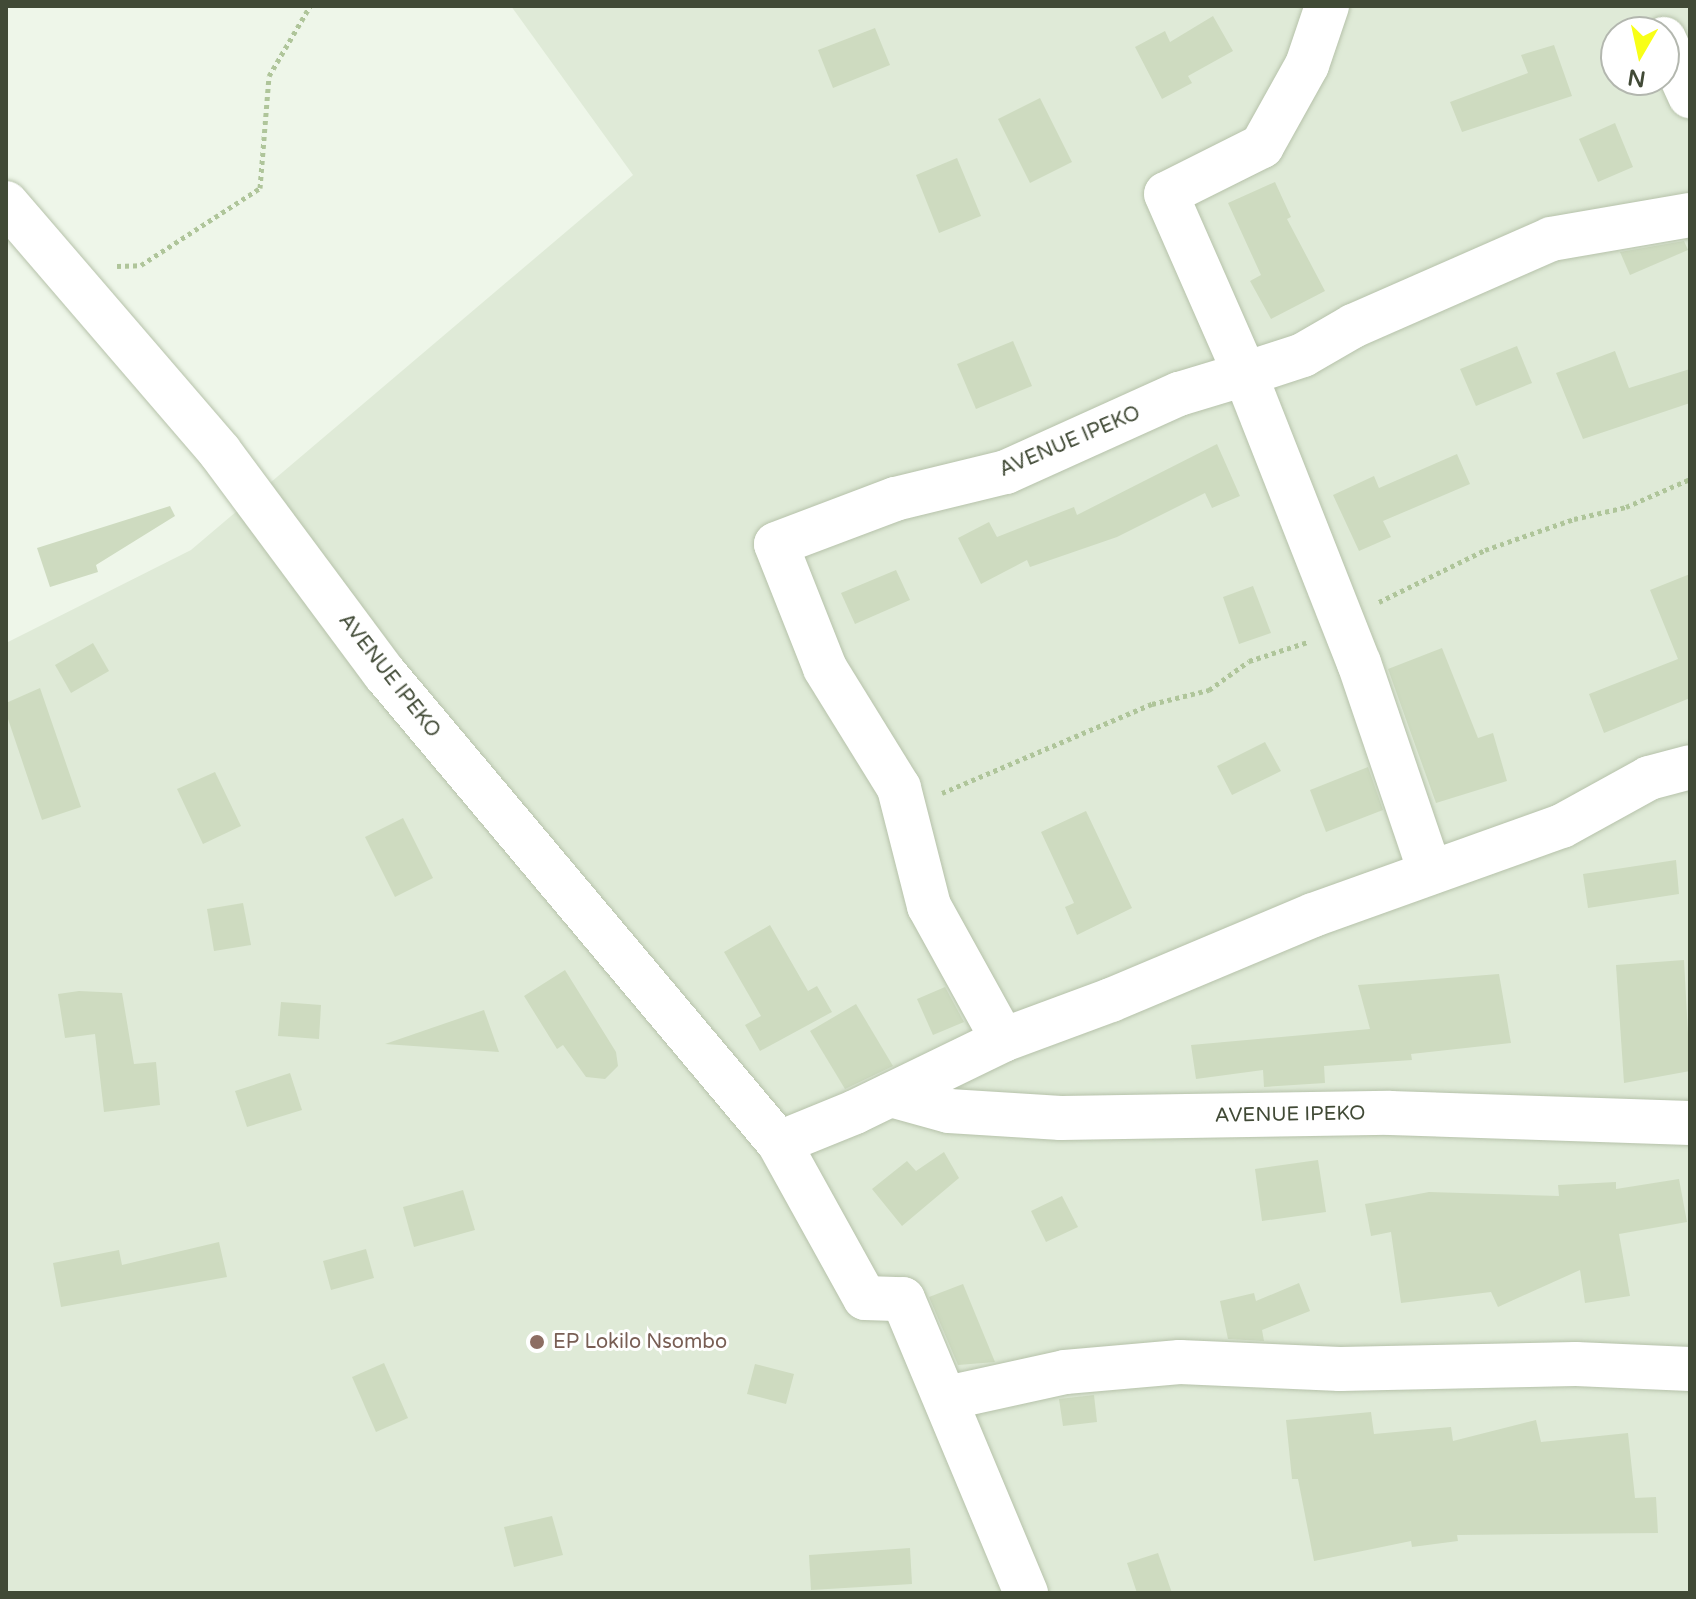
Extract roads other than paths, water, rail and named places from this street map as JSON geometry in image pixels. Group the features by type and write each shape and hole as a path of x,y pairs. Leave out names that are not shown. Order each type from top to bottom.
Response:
{"street":[{"path":"1327,6 1307,65 1262,146 1166,194 1245,374 1340,619 1430,871"},
{"path":"1680,74 1690,96"},
{"name":"AVENUE IPEKO","path":"6,203 220,452 385,674 779,1143 865,1298 903,1299 1026,1593"},
{"name":"AVENUE IPEKO","path":"1003,1040 929,906 899,788 825,668 776,544 895,499 1006,472 1179,394 1303,355 1353,326 1551,239 1690,215"},
{"path":"779,1143 891,1095 1003,1040 1430,871 1562,826 1649,778 1690,767"},
{"name":"AVENUE IPEKO","path":"891,1095 949,1111 1061,1118 1390,1113 1690,1123"},
{"path":"947,1398 1065,1372 1180,1362 1340,1369 1576,1364 1690,1369"}],"place":[{"name":"EP Lokilo Nsombo","path":"537,1342"}]}
